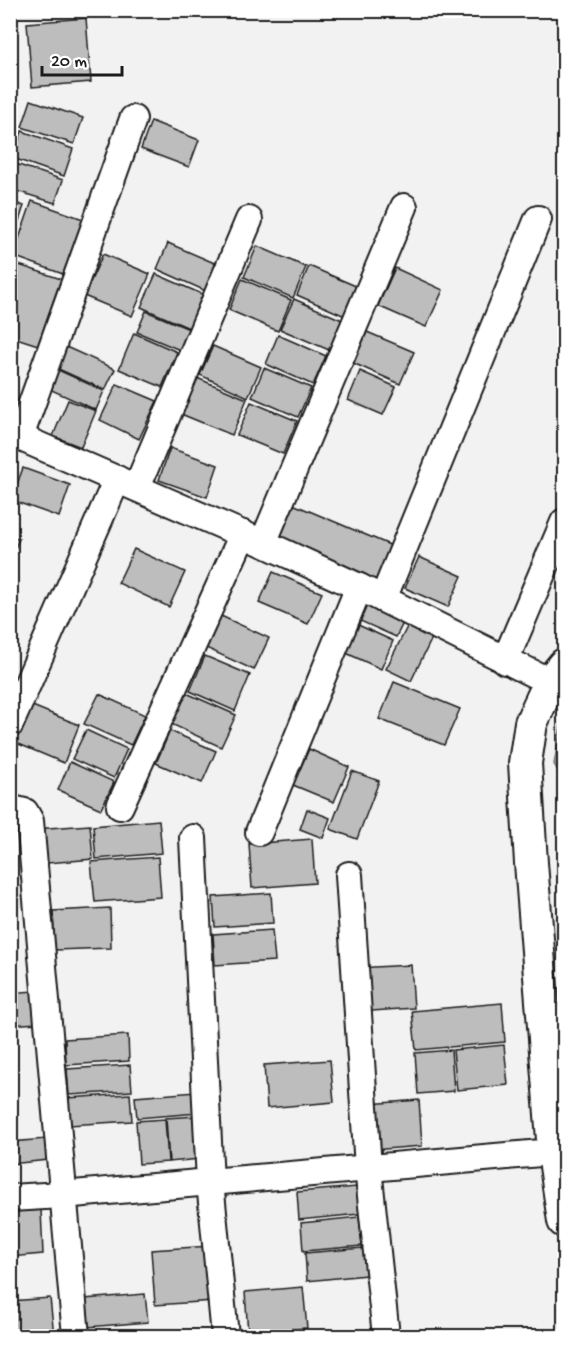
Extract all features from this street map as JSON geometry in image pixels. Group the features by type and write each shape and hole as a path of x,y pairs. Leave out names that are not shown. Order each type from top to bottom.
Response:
{"street":[{"path":"133,119 15,435 253,538 359,587 505,661 557,674 531,723 525,763 531,863 564,1221"},
{"path":"120,806 253,538 404,207"},
{"path":"383,599 538,219"},
{"path":"10,724 127,483 249,220"},
{"path":"505,661 564,522"},
{"path":"259,832 359,587"},
{"path":"10,810 25,812 30,821 76,1336"},
{"path":"193,838 210,1182 225,1336"},
{"path":"349,875 368,1168 386,1336"},
{"path":"10,1198 559,1152"}],"shaded area":[{"path":"564,710 564,781 554,764"}],"building":[{"path":"86,18 91,82 32,87 27,23"},
{"path":"31,100 83,118 74,144 22,127"},
{"path":"151,121 199,140 189,167 141,149"},
{"path":"22,131 73,149 64,176 13,158"},
{"path":"13,163 63,180 55,203 10,189 10,170"},
{"path":"10,201 24,206 16,230 10,228"},
{"path":"32,201 83,219 63,274 13,256"},
{"path":"168,243 219,265 208,292 157,269"},
{"path":"257,246 306,267 293,298 244,277"},
{"path":"103,254 150,274 132,316 84,296"},
{"path":"13,263 61,279 38,345 10,336 10,272"},
{"path":"309,266 358,287 345,316 297,295"},
{"path":"395,268 443,290 426,327 378,306"},
{"path":"156,274 204,295 189,328 141,307"},
{"path":"242,279 291,300 278,331 229,310"},
{"path":"294,299 342,320 329,350 280,329"},
{"path":"146,311 189,329 180,350 137,332"},
{"path":"367,332 414,352 400,384 353,363"},
{"path":"134,333 177,352 162,387 119,369"},
{"path":"278,335 326,356 313,385 266,364"},
{"path":"213,346 261,367 248,397 200,375"},
{"path":"66,347 115,369 105,390 56,368"},
{"path":"264,368 311,388 298,417 252,397"},
{"path":"56,369 104,391 96,410 47,388"},
{"path":"360,371 396,387 383,415 348,400"},
{"path":"197,378 247,399 232,435 181,414"},
{"path":"117,384 157,401 139,439 100,420"},
{"path":"68,400 96,411 81,447 53,436"},
{"path":"251,402 297,421 283,454 237,435"},
{"path":"170,448 218,465 207,497 159,480"},
{"path":"23,468 70,485 59,517 11,500"},
{"path":"288,502 392,546 376,582 272,538"},
{"path":"10,536 19,539 10,560"},
{"path":"134,549 185,572 169,607 118,583"},
{"path":"419,557 462,576 448,607 405,588"},
{"path":"273,572 322,593 308,624 259,603"},
{"path":"366,603 404,621 396,637 358,620"},
{"path":"221,616 269,638 254,670 206,648"},
{"path":"356,624 393,641 381,669 344,652"},
{"path":"408,625 432,638 411,681 386,669"},
{"path":"205,656 250,675 235,711 190,691"},
{"path":"394,682 460,709 444,745 379,719"},
{"path":"184,692 236,715 221,747 169,723"},
{"path":"99,694 145,715 131,745 84,724"},
{"path":"30,705 79,725 64,763 14,742"},
{"path":"86,730 127,749 114,778 72,759"},
{"path":"170,731 216,751 202,783 156,763"},
{"path":"309,749 349,767 334,802 293,785"},
{"path":"70,762 114,782 101,809 58,790"},
{"path":"352,771 379,781 357,839 330,829"},
{"path":"307,809 330,818 323,838 300,829"},
{"path":"159,820 162,853 96,859 93,826"},
{"path":"90,825 93,859 36,864 34,829"},
{"path":"312,839 315,883 252,888 249,844"},
{"path":"158,857 161,897 95,902 91,862"},
{"path":"271,893 273,923 215,927 213,897"},
{"path":"110,908 111,948 55,950 53,911"},
{"path":"272,930 275,961 215,965 213,934"},
{"path":"411,965 414,1008 358,1012 356,968"},
{"path":"34,991 37,1023 10,1025 10,993"},
{"path":"502,1003 505,1042 416,1050 412,1011"},
{"path":"128,1035 129,1061 66,1065 65,1039"},
{"path":"504,1045 508,1085 457,1090 453,1050"},
{"path":"451,1050 454,1091 418,1094 415,1053"},
{"path":"330,1060 334,1102 267,1108 264,1065"},
{"path":"130,1065 132,1091 69,1095 67,1069"},
{"path":"196,1092 198,1113 137,1118 135,1097"},
{"path":"130,1094 132,1121 69,1125 67,1098"},
{"path":"419,1100 422,1146 372,1150 369,1104"},
{"path":"197,1116 200,1159 169,1162 166,1118"},
{"path":"165,1119 168,1162 139,1164 136,1121"},
{"path":"46,1139 48,1160 10,1164 10,1142"},
{"path":"357,1187 359,1214 299,1220 297,1192"},
{"path":"41,1210 43,1254 10,1257 10,1212"},
{"path":"359,1217 362,1246 303,1251 301,1223"},
{"path":"210,1246 214,1301 155,1305 151,1250"},
{"path":"363,1248 366,1275 307,1281 305,1253"},
{"path":"303,1287 307,1328 248,1333 245,1292"},
{"path":"145,1294 148,1322 87,1327 84,1299"},
{"path":"50,1298 54,1336 10,1336 10,1301"}]}
